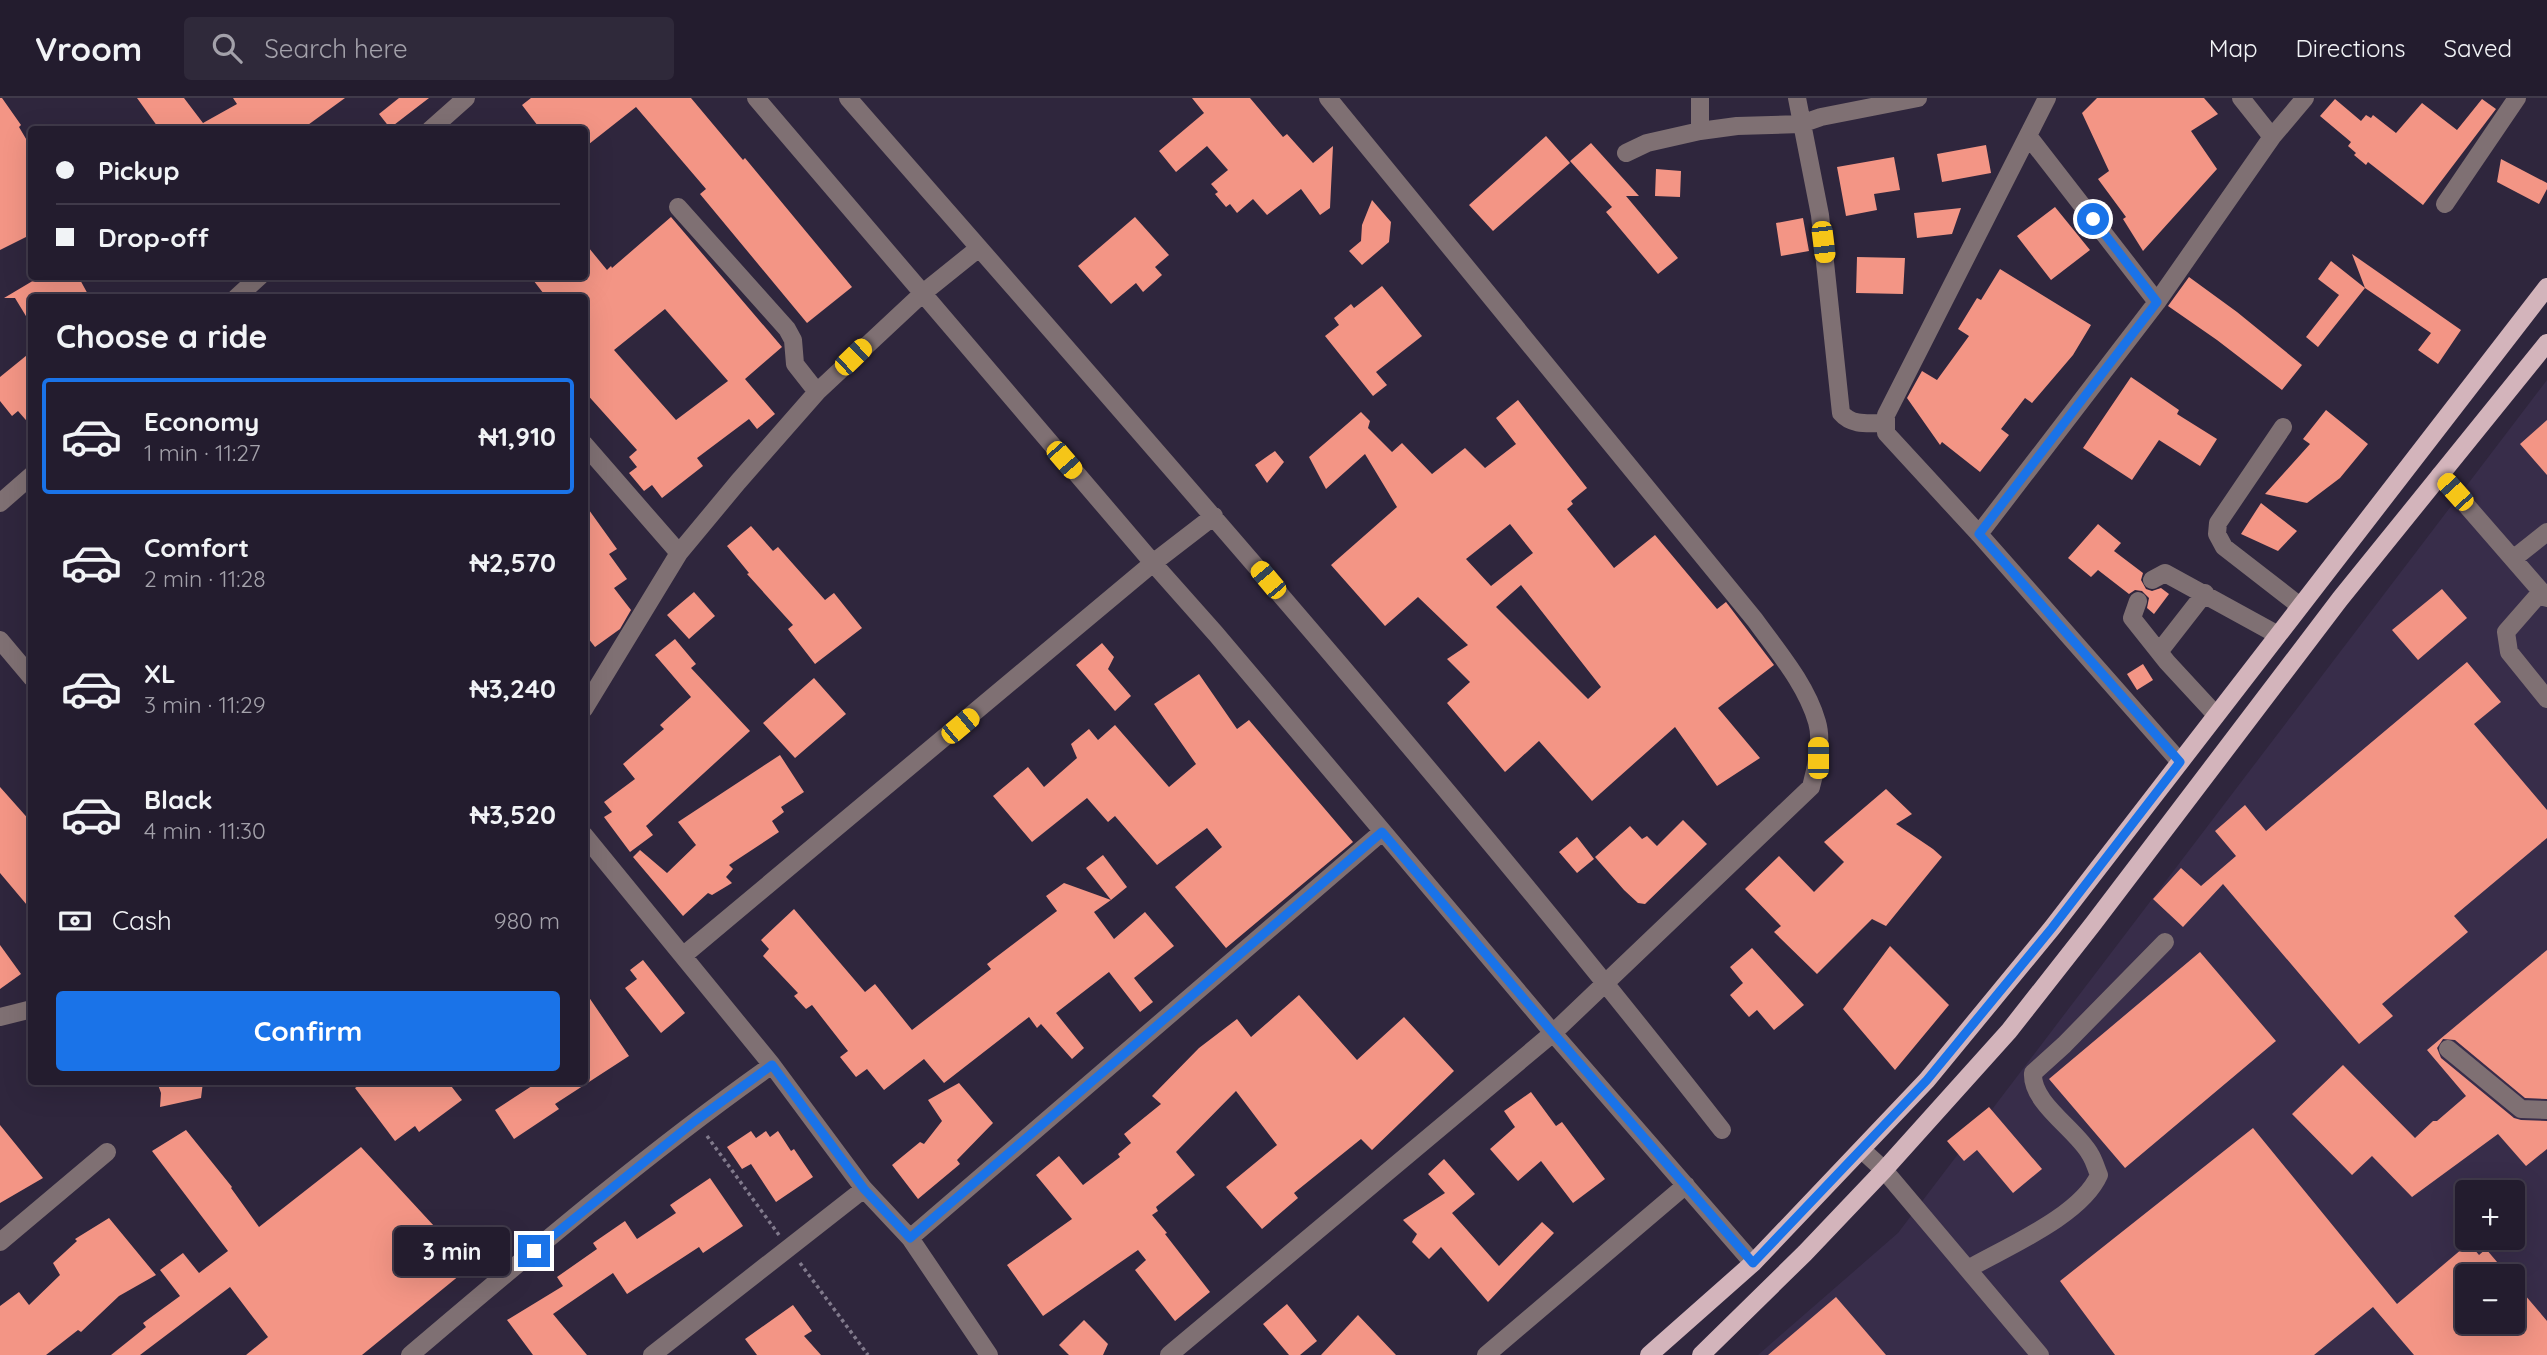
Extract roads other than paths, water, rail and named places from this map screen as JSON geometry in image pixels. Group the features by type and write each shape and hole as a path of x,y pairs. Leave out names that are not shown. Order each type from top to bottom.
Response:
{"main road":[{"path":"1649,1355 1753,1263 1927,1080 2019,968 2547,287"},
{"path":"1700,1355 1805,1253 2009,1031 2316,630 2547,343"}],"street":[{"path":"434,126 466,98"},
{"path":"756,98 1216,634 1553,1033 1753,1263"},
{"path":"848,98 1214,516 1608,984 1722,1130"},
{"path":"1169,1355 1608,984 1811,787 1818,758 1818,724 1798,680 1755,620 1328,98"},
{"path":"1700,98 1700,131"},
{"path":"1797,98 1820,215 1842,413 1847,420 1854,423 1885,423"},
{"path":"1626,153 1647,143 1700,131 1737,126 1801,124 1821,117 1918,98"},
{"path":"2047,98 1886,415 1886,433 2180,762"},
{"path":"2241,98 2273,136"},
{"path":"1979,534 2157,302 2273,136 2305,98"},
{"path":"2445,204 2517,98"},
{"path":"2028,136 2157,302"},
{"path":"678,207 787,329 793,340 796,364 817,391"},
{"path":"588,702 679,553 817,391 923,293 979,248"},
{"path":"240,294 256,280"},
{"path":"2283,428 2218,523 2217,534 2224,547 2300,606"},
{"path":"588,449 679,553"},
{"path":"2440,475 2544,595 2506,632 2506,642 2509,652 2547,699"},
{"path":"0,503 28,478"},
{"path":"684,955 1153,563 1214,516"},
{"path":"2513,559 2547,532"},
{"path":"2152,580 2165,573 2278,635"},
{"path":"2159,652 2205,593"},
{"path":"2138,601 2132,618 2216,715"},
{"path":"0,640 28,673"},
{"path":"910,1238 1382,832"},
{"path":"588,840 772,1065 864,1189 910,1238 989,1355"},
{"path":"1968,1269 2069,1212 2093,1189 2099,1175 2090,1152 2047,1104 2033,1083 2033,1073 2165,942"},
{"path":"0,1017 28,1010"},
{"path":"2448,1049 2521,1109 2547,1110"},
{"path":"410,1355 695,1121 772,1065"},
{"path":"1862,1150 1884,1170 2040,1355"},
{"path":"0,1242 107,1152"},
{"path":"1486,1355 1686,1185"},
{"path":"652,1355 864,1189"}]}
